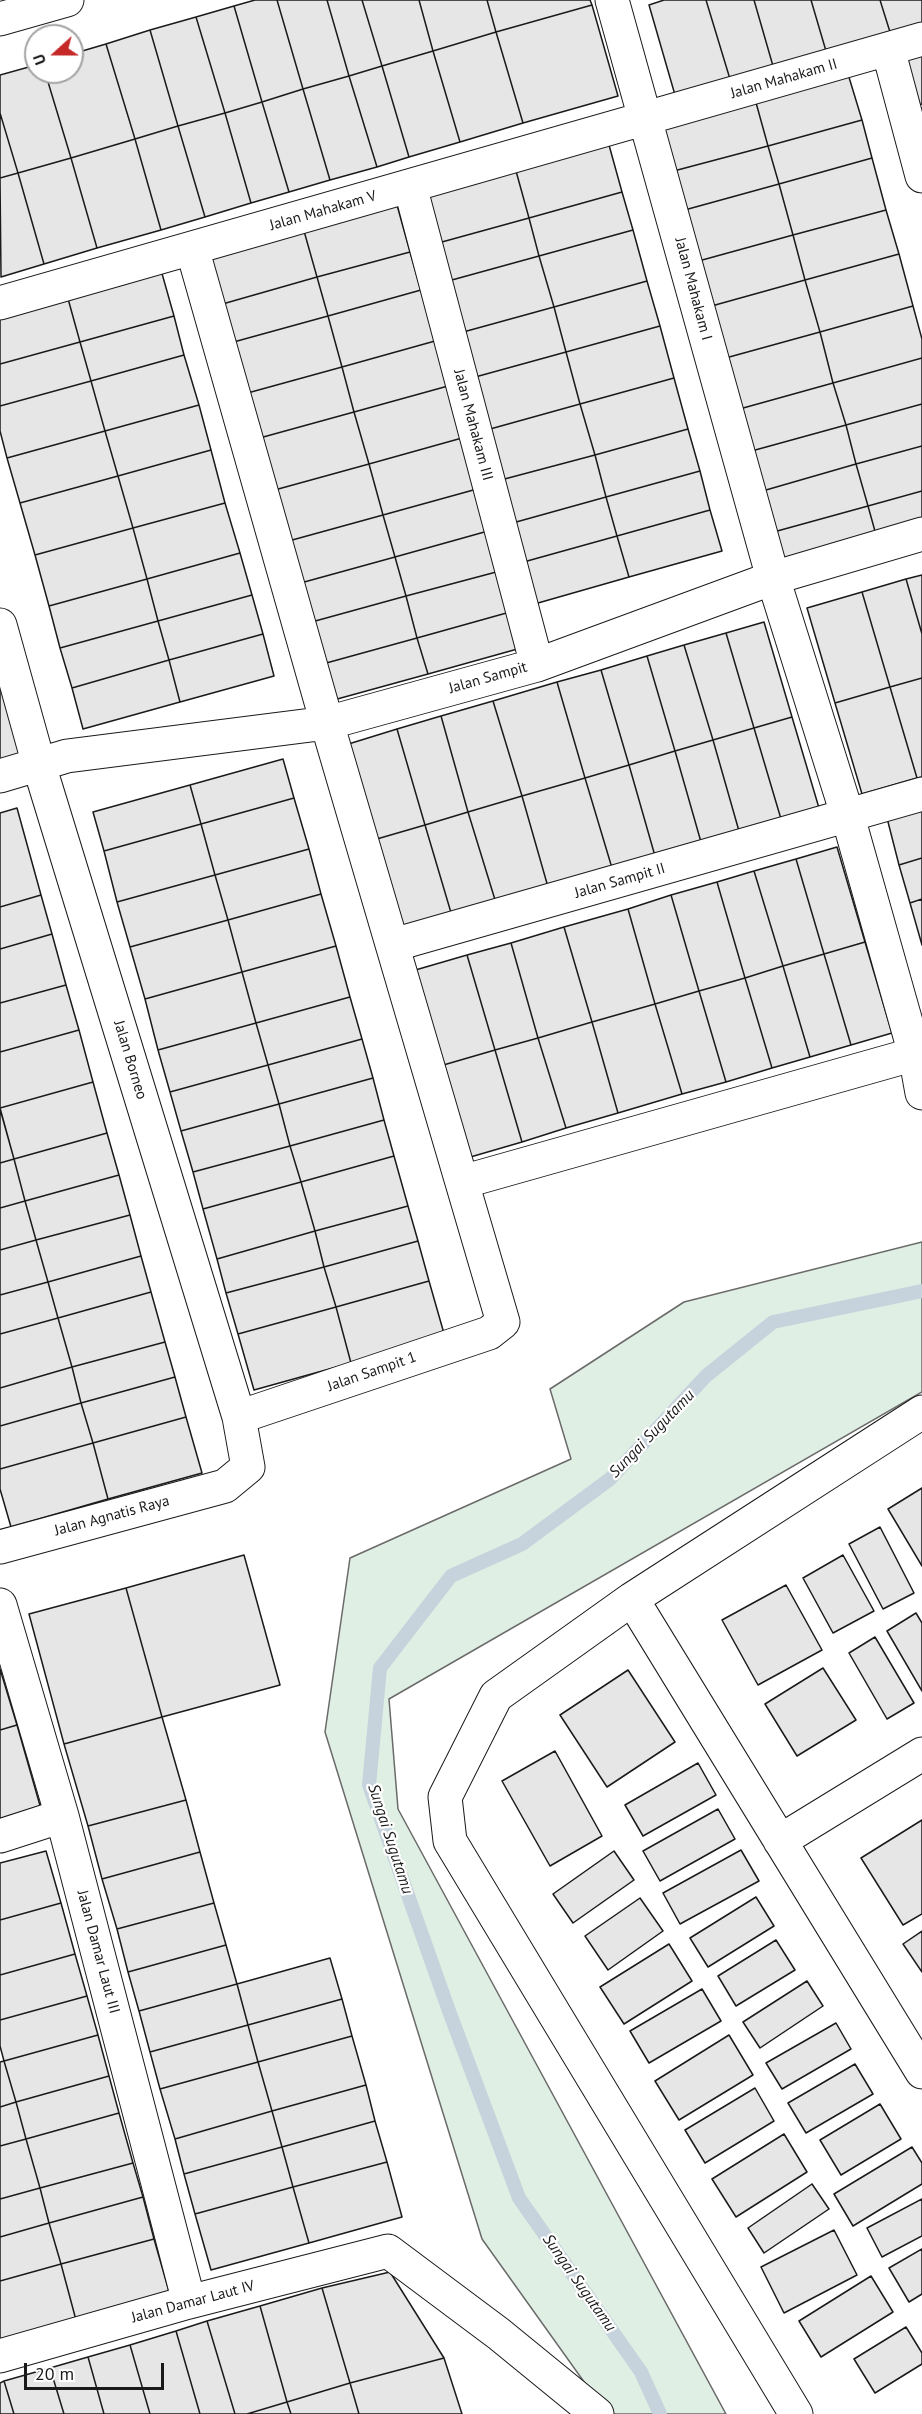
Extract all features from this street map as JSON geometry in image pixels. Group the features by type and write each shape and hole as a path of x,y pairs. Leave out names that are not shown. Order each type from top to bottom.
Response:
{"street":[{"path":"0,19 67,0"},
{"name":"Jalan Mahakam I","path":"612,0 773,578 848,816 915,1054 922,1093"},
{"name":"Jalan Mahakam II","path":"646,118 922,39"},
{"path":"888,49 922,176"},
{"name":"Jalan Mahakam V","path":"0,303 646,118"},
{"name":"Jalan Mahakam III","path":"410,186 537,665"},
{"path":"192,248 327,723 462,1182 915,1054"},
{"name":"Jalan Sampit","path":"0,776 67,756 327,723 537,665 773,578 922,534"},
{"name":"Jalan Borneo","path":"0,625 39,765 239,1418 248,1467 225,1486"},
{"name":"Jalan Sampit II","path":"393,945 922,794"},
{"name":"Jalan Sampit 1","path":"239,1418 489,1333 503,1322 462,1182"},
{"path":"796,2414 450,1841 445,1797 496,1696 632,1599 922,1412"},
{"name":"Jalan Agnatis Raya","path":"0,1547 225,1486"},
{"path":"632,1599 922,2072"},
{"name":"Jalan Damar Laut III","path":"0,1605 62,1816 189,2302"},
{"path":"780,1841 922,1754"},
{"path":"0,1836 62,1816"},
{"name":"Jalan Damar Laut IV","path":"0,2356 189,2302 388,2251 499,2334 597,2414"}],"green space":[{"path":"922,1242 922,1392 389,1699 398,1809 726,2414 607,2414 482,2239 325,1732 350,1558 571,1459 550,1389 684,1302"}],"building":[{"path":"255,0 277,0 303,89 262,102 234,6"},
{"path":"277,0 327,0 349,76 303,89"},
{"path":"327,0 362,0 382,66 349,76"},
{"path":"362,0 419,0 433,51 382,66"},
{"path":"419,0 487,0 496,32 433,51"},
{"path":"487,0 590,0 592,5 496,32"},
{"path":"664,0 706,0 730,79 675,95 649,5"},
{"path":"706,0 754,0 773,66 730,79"},
{"path":"754,0 811,0 826,51 773,66"},
{"path":"811,0 880,0 890,32 826,51"},
{"path":"880,0 922,0 922,23 890,32"},
{"path":"592,5 618,96 523,123 496,32"},
{"path":"234,6 262,102 225,113 196,17"},
{"path":"196,17 225,113 178,126 150,30"},
{"path":"150,30 178,126 135,139 106,44"},
{"path":"496,32 523,123 460,142 433,51"},
{"path":"106,44 135,139 71,158 49,84 84,84 84,50"},
{"path":"433,51 460,142 409,157 382,66"},
{"path":"922,54 922,104 917,106 904,60"},
{"path":"382,66 409,157 377,167 349,76"},
{"path":"24,68 24,84 49,84 71,158 18,173 0,113 0,75"},
{"path":"848,74 862,120 768,146 755,99"},
{"path":"349,76 377,167 330,180 303,89"},
{"path":"303,89 330,180 289,192 262,102"},
{"path":"755,99 768,146 670,172 657,126"},
{"path":"262,102 289,192 251,203 225,113"},
{"path":"0,113 18,173 0,178"},
{"path":"225,113 251,203 205,217 178,126"},
{"path":"862,120 872,158 779,184 768,146"},
{"path":"178,126 205,217 161,230 135,139"},
{"path":"135,139 161,230 97,248 71,158"},
{"path":"609,145 622,192 529,218 516,171"},
{"path":"768,146 779,184 681,211 670,172"},
{"path":"71,158 97,248 44,264 18,173"},
{"path":"872,158 886,210 793,235 779,184"},
{"path":"516,171 529,218 431,245 418,198"},
{"path":"18,173 44,264 1,277 0,178"},
{"path":"779,184 793,235 695,262 681,211"},
{"path":"622,192 633,230 539,256 529,218"},
{"path":"397,205 410,252 317,277 304,231"},
{"path":"886,210 899,254 805,280 793,235"},
{"path":"529,218 539,256 441,283 431,245"},
{"path":"633,230 647,281 554,307 539,256"},
{"path":"304,231 317,277 219,305 206,258"},
{"path":"793,235 805,280 708,307 695,262"},
{"path":"410,252 421,290 328,316 317,277"},
{"path":"899,254 913,306 820,332 805,280"},
{"path":"539,256 554,307 456,334 441,283"},
{"path":"161,270 174,316 80,342 67,295"},
{"path":"317,277 328,316 230,343 219,305"},
{"path":"805,280 820,332 722,359 708,307"},
{"path":"647,281 660,326 566,352 554,307"},
{"path":"421,290 435,341 342,367 328,316"},
{"path":"67,295 80,342 0,364 0,314"},
{"path":"913,306 922,339 922,358 833,383 820,332"},
{"path":"554,307 566,352 468,379 456,334"},
{"path":"174,316 184,355 91,381 80,342"},
{"path":"328,316 342,367 244,394 230,343"},
{"path":"660,326 674,378 580,404 566,352"},
{"path":"820,332 833,383 736,410 722,359"},
{"path":"435,341 448,386 354,412 342,367"},
{"path":"80,342 91,381 0,406 0,364"},
{"path":"566,352 580,404 483,431 468,379"},
{"path":"184,355 199,405 105,431 91,381"},
{"path":"922,358 922,404 846,425 833,383"},
{"path":"342,367 354,412 256,439 244,394"},
{"path":"674,378 688,429 595,455 580,404"},
{"path":"91,381 105,431 7,458 0,431 0,406"},
{"path":"833,383 846,425 748,452 736,410"},
{"path":"448,386 462,438 369,464 354,412"},
{"path":"580,404 595,455 497,481 483,431"},
{"path":"922,404 922,446 856,464 846,425"},
{"path":"199,405 211,450 118,476 105,431"},
{"path":"354,412 369,464 271,491 256,439"},
{"path":"846,425 856,464 759,492 748,452"},
{"path":"688,429 700,471 606,497 595,455"},
{"path":"105,431 118,476 20,503 7,458"},
{"path":"462,438 477,489 383,515 369,464"},
{"path":"922,446 922,491 868,506 856,464"},
{"path":"211,450 225,503 133,528 118,476"},
{"path":"595,455 606,497 509,524 497,481"},
{"path":"369,464 383,515 285,542 271,491"},
{"path":"856,464 868,506 770,533 759,492"},
{"path":"700,471 710,510 617,536 606,497"},
{"path":"118,476 133,528 35,555 20,503"},
{"path":"477,489 488,531 395,557 383,515"},
{"path":"922,491 922,530 878,542 868,506"},
{"path":"606,497 617,536 520,563 509,524"},
{"path":"225,503 240,553 147,579 133,528"},
{"path":"868,506 878,542 780,569 770,533"},
{"path":"710,510 722,551 629,577 617,536"},
{"path":"383,515 395,557 297,584 285,542"},
{"path":"133,528 147,579 49,606 35,555"},
{"path":"488,531 500,571 406,596 395,557"},
{"path":"617,536 629,577 531,605 520,563"},
{"path":"240,553 252,595 158,621 147,579"},
{"path":"395,557 406,596 308,623 297,584"},
{"path":"500,571 510,612 417,638 406,596"},
{"path":"922,575 922,634 906,579"},
{"path":"147,579 158,621 60,648 49,606"},
{"path":"906,579 922,634 922,678 890,687 862,592"},
{"path":"862,592 890,687 835,703 807,608"},
{"path":"252,595 263,634 169,660 158,621"},
{"path":"406,596 417,638 319,665 308,623"},
{"path":"510,612 521,648 428,674 417,638"},
{"path":"158,621 169,660 72,688 60,648"},
{"path":"764,622 792,717 754,728 726,633"},
{"path":"726,633 754,728 713,740 684,645"},
{"path":"263,634 274,676 180,702 169,660"},
{"path":"417,638 428,674 330,701 319,665"},
{"path":"684,645 713,740 675,751 647,656"},
{"path":"647,656 675,751 629,765 601,670"},
{"path":"169,660 180,702 83,729 72,688"},
{"path":"0,662 33,750 0,760"},
{"path":"601,670 629,765 585,778 557,682"},
{"path":"922,678 922,777 917,778 890,687"},
{"path":"557,682 585,778 522,796 493,701"},
{"path":"890,687 917,778 862,794 835,703"},
{"path":"493,701 522,796 468,812 441,716"},
{"path":"441,716 468,812 425,825 397,729"},
{"path":"792,717 819,808 781,819 754,728"},
{"path":"754,728 781,819 739,831 713,740"},
{"path":"397,729 425,825 370,841 342,746"},
{"path":"713,740 739,831 701,842 675,751"},
{"path":"675,751 701,842 655,856 629,765"},
{"path":"283,759 294,798 201,824 190,785"},
{"path":"629,765 655,856 612,868 585,778"},
{"path":"585,778 612,868 548,887 522,796"},
{"path":"190,785 201,824 104,851 93,812"},
{"path":"522,796 548,887 496,903 468,812"},
{"path":"294,798 309,849 215,875 201,824"},
{"path":"17,808 41,895 0,907 0,813"},
{"path":"922,808 922,858 899,865 887,818"},
{"path":"468,812 496,903 452,916 425,825"},
{"path":"201,824 215,875 117,902 104,851"},
{"path":"425,825 452,916 397,932 370,841"},
{"path":"837,847 865,942 824,954 796,859"},
{"path":"309,849 321,894 228,920 215,875"},
{"path":"922,858 922,899 910,903 899,865"},
{"path":"796,859 824,954 783,966 754,871"},
{"path":"754,871 783,966 745,978 717,882"},
{"path":"215,875 228,920 130,947 117,902"},
{"path":"717,882 745,978 699,991 671,895"},
{"path":"321,894 336,946 242,972 228,920"},
{"path":"41,895 52,934 0,949 0,907"},
{"path":"671,895 699,991 655,1004 628,909"},
{"path":"922,899 922,945 910,903"},
{"path":"628,909 655,1004 592,1022 564,927"},
{"path":"228,920 242,972 145,999 130,947"},
{"path":"564,927 592,1022 538,1038 511,943"},
{"path":"52,934 66,985 0,1003 0,949"},
{"path":"865,942 892,1033 851,1045 824,954"},
{"path":"511,943 538,1038 495,1050 467,955"},
{"path":"336,946 350,997 256,1023 242,972"},
{"path":"824,954 851,1045 810,1057 783,966"},
{"path":"467,955 495,1050 440,1066 412,971"},
{"path":"783,966 810,1057 772,1068 745,978"},
{"path":"242,972 256,1023 158,1050 145,999"},
{"path":"745,978 772,1068 726,1082 699,991"},
{"path":"66,985 79,1030 0,1052 0,1003"},
{"path":"699,991 726,1082 682,1094 655,1004"},
{"path":"350,997 362,1039 268,1065 256,1023"},
{"path":"655,1004 682,1094 618,1113 592,1022"},
{"path":"592,1022 618,1113 566,1128 538,1038"},
{"path":"256,1023 268,1065 170,1092 158,1050"},
{"path":"79,1030 93,1082 0,1108 0,1052"},
{"path":"538,1038 566,1128 522,1142 495,1050"},
{"path":"362,1039 373,1078 279,1104 268,1065"},
{"path":"495,1050 522,1142 467,1158 440,1066"},
{"path":"268,1065 279,1104 181,1131 170,1092"},
{"path":"373,1078 384,1120 290,1146 279,1104"},
{"path":"93,1082 107,1133 14,1159 0,1108"},
{"path":"279,1104 290,1146 193,1172 181,1131"},
{"path":"0,1109 14,1159 0,1163"},
{"path":"384,1120 394,1156 301,1182 290,1146"},
{"path":"107,1133 119,1175 25,1201 14,1159"},
{"path":"290,1146 301,1182 203,1209 193,1172"},
{"path":"394,1156 408,1206 315,1231 301,1182"},
{"path":"14,1159 25,1201 0,1208 0,1163"},
{"path":"119,1175 130,1215 36,1240 25,1201"},
{"path":"301,1182 315,1231 217,1259 203,1209"},
{"path":"25,1201 36,1240 0,1250 0,1208"},
{"path":"408,1206 418,1241 324,1267 315,1231"},
{"path":"130,1215 141,1256 48,1282 36,1240"},
{"path":"315,1231 324,1267 226,1293 217,1259"},
{"path":"36,1240 48,1282 0,1295 0,1250"},
{"path":"418,1241 429,1281 336,1307 324,1267"},
{"path":"141,1256 151,1292 58,1318 48,1282"},
{"path":"324,1267 336,1307 238,1334 226,1293"},
{"path":"429,1281 445,1337 351,1363 336,1307"},
{"path":"48,1282 58,1318 0,1334 0,1295"},
{"path":"151,1292 165,1342 72,1367 58,1318"},
{"path":"336,1307 351,1363 254,1390 238,1334"},
{"path":"58,1318 72,1367 0,1388 0,1334"},
{"path":"165,1342 175,1377 81,1403 72,1367"},
{"path":"72,1367 81,1403 0,1426 0,1388"},
{"path":"175,1377 186,1417 93,1443 81,1403"},
{"path":"81,1403 93,1443 0,1469 0,1426"},
{"path":"186,1417 202,1473 108,1499 93,1443"},
{"path":"93,1443 108,1499 11,1527 0,1489 0,1469"},
{"path":"922,1488 922,1566 888,1509"},
{"path":"880,1527 914,1593 883,1609 849,1544"},
{"path":"244,1555 280,1685 162,1717 126,1588"},
{"path":"843,1555 874,1611 833,1633 803,1578"},
{"path":"786,1585 822,1650 758,1685 722,1620"},
{"path":"126,1588 162,1717 64,1744 29,1614"},
{"path":"916,1613 922,1623 922,1691 887,1631"},
{"path":"875,1637 914,1703 887,1719 849,1653"},
{"path":"823,1668 856,1720 797,1756 765,1704"},
{"path":"0,1669 17,1725 0,1730"},
{"path":"628,1670 675,1742 607,1787 560,1715"},
{"path":"162,1717 186,1800 88,1826 64,1744"},
{"path":"17,1725 43,1816 0,1829 0,1730"},
{"path":"555,1751 602,1836 550,1866 502,1781"},
{"path":"698,1763 716,1795 643,1836 625,1805"},
{"path":"186,1800 200,1852 102,1879 88,1826"},
{"path":"718,1809 735,1839 660,1881 643,1851"},
{"path":"922,1820 922,1914 903,1925 861,1858"},
{"path":"741,1850 759,1881 680,1924 663,1893"},
{"path":"46,1851 61,1903 0,1920 0,1863"},
{"path":"614,1851 634,1880 573,1923 553,1894"},
{"path":"200,1852 214,1903 117,1929 102,1879"},
{"path":"756,1897 774,1926 708,1967 690,1938"},
{"path":"640,1898 663,1931 608,1970 585,1936"},
{"path":"61,1903 75,1954 0,1975 0,1920"},
{"path":"214,1903 226,1945 128,1972 117,1929"},
{"path":"922,1931 922,1972 903,1944"},
{"path":"776,1940 795,1970 736,2006 718,1976"},
{"path":"669,1944 692,1981 624,2024 600,1987"},
{"path":"226,1945 237,1984 139,2011 128,1972"},
{"path":"75,1954 87,1996 0,2020 0,1975"},
{"path":"330,1958 342,1999 248,2025 237,1984"},
{"path":"807,1981 823,2006 760,2048 743,2022"},
{"path":"237,1984 248,2025 150,2052 139,2011"},
{"path":"702,1989 721,2021 649,2063 630,2031"},
{"path":"87,1996 98,2035 4,2061 0,2046 0,2020"},
{"path":"342,1999 352,2036 258,2062 248,2025"},
{"path":"836,2023 851,2049 782,2089 766,2063"},
{"path":"248,2025 258,2062 160,2089 150,2052"},
{"path":"98,2035 109,2076 16,2102 4,2061"},
{"path":"729,2035 753,2075 679,2120 655,2081"},
{"path":"352,2036 366,2085 272,2111 258,2062"},
{"path":"4,2061 16,2102 0,2107 0,2062"},
{"path":"258,2062 272,2111 175,2139 160,2089"},
{"path":"855,2064 873,2094 806,2133 788,2103"},
{"path":"109,2076 119,2113 26,2139 16,2102"},
{"path":"366,2085 375,2121 282,2147 272,2111"},
{"path":"755,2088 774,2121 705,2163 685,2130"},
{"path":"16,2102 26,2139 0,2146 0,2107"},
{"path":"880,2104 901,2139 841,2175 820,2140"},
{"path":"272,2111 282,2147 184,2174 175,2139"},
{"path":"119,2113 133,2163 40,2188 26,2139"},
{"path":"375,2121 387,2162 293,2187 282,2147"},
{"path":"784,2134 807,2172 736,2217 712,2179"},
{"path":"26,2139 40,2188 0,2199 0,2146"},
{"path":"282,2147 293,2187 195,2214 184,2174"},
{"path":"912,2147 922,2163 922,2184 853,2226 834,2194"},
{"path":"387,2162 402,2217 309,2243 293,2187"},
{"path":"133,2163 143,2197 49,2223 40,2188"},
{"path":"812,2184 829,2209 764,2253 748,2228"},
{"path":"293,2187 309,2243 211,2270 195,2214"},
{"path":"40,2188 49,2223 0,2237 0,2199"},
{"path":"143,2197 154,2239 61,2264 49,2223"},
{"path":"922,2199 922,2236 882,2257 867,2228"},
{"path":"49,2223 61,2264 0,2281 0,2237"},
{"path":"834,2230 857,2275 784,2313 761,2267"},
{"path":"154,2239 170,2295 76,2320 61,2264"},
{"path":"922,2249 922,2294 909,2302 889,2268"},
{"path":"61,2264 76,2320 0,2341 0,2281"},
{"path":"390,2272 444,2358 350,2383 322,2288"},
{"path":"871,2276 893,2312 821,2357 799,2321"},
{"path":"322,2288 350,2383 287,2402 260,2306"},
{"path":"260,2306 287,2402 247,2414 235,2414 207,2321"},
{"path":"207,2321 235,2414 200,2414 176,2331"},
{"path":"906,2327 922,2353 922,2364 875,2393 854,2359"},
{"path":"176,2331 200,2414 150,2414 130,2345"},
{"path":"130,2345 150,2414 104,2414 88,2357"},
{"path":"88,2357 104,2414 64,2414 50,2368"},
{"path":"444,2358 462,2414 359,2414 350,2383"},
{"path":"50,2368 64,2414 14,2414 4,2381"},
{"path":"4,2381 14,2414 0,2414 0,2383"},
{"path":"350,2383 359,2414 291,2414 287,2402"},
{"path":"287,2402 291,2414 247,2414"}],"waterway":[{"name":"Sungai Sugutamu","path":"660,2414 641,2372 519,2198 449,2011 369,1785 380,1668 451,1576 522,1544 610,1479 706,1376 773,1322 922,1291"}]}
